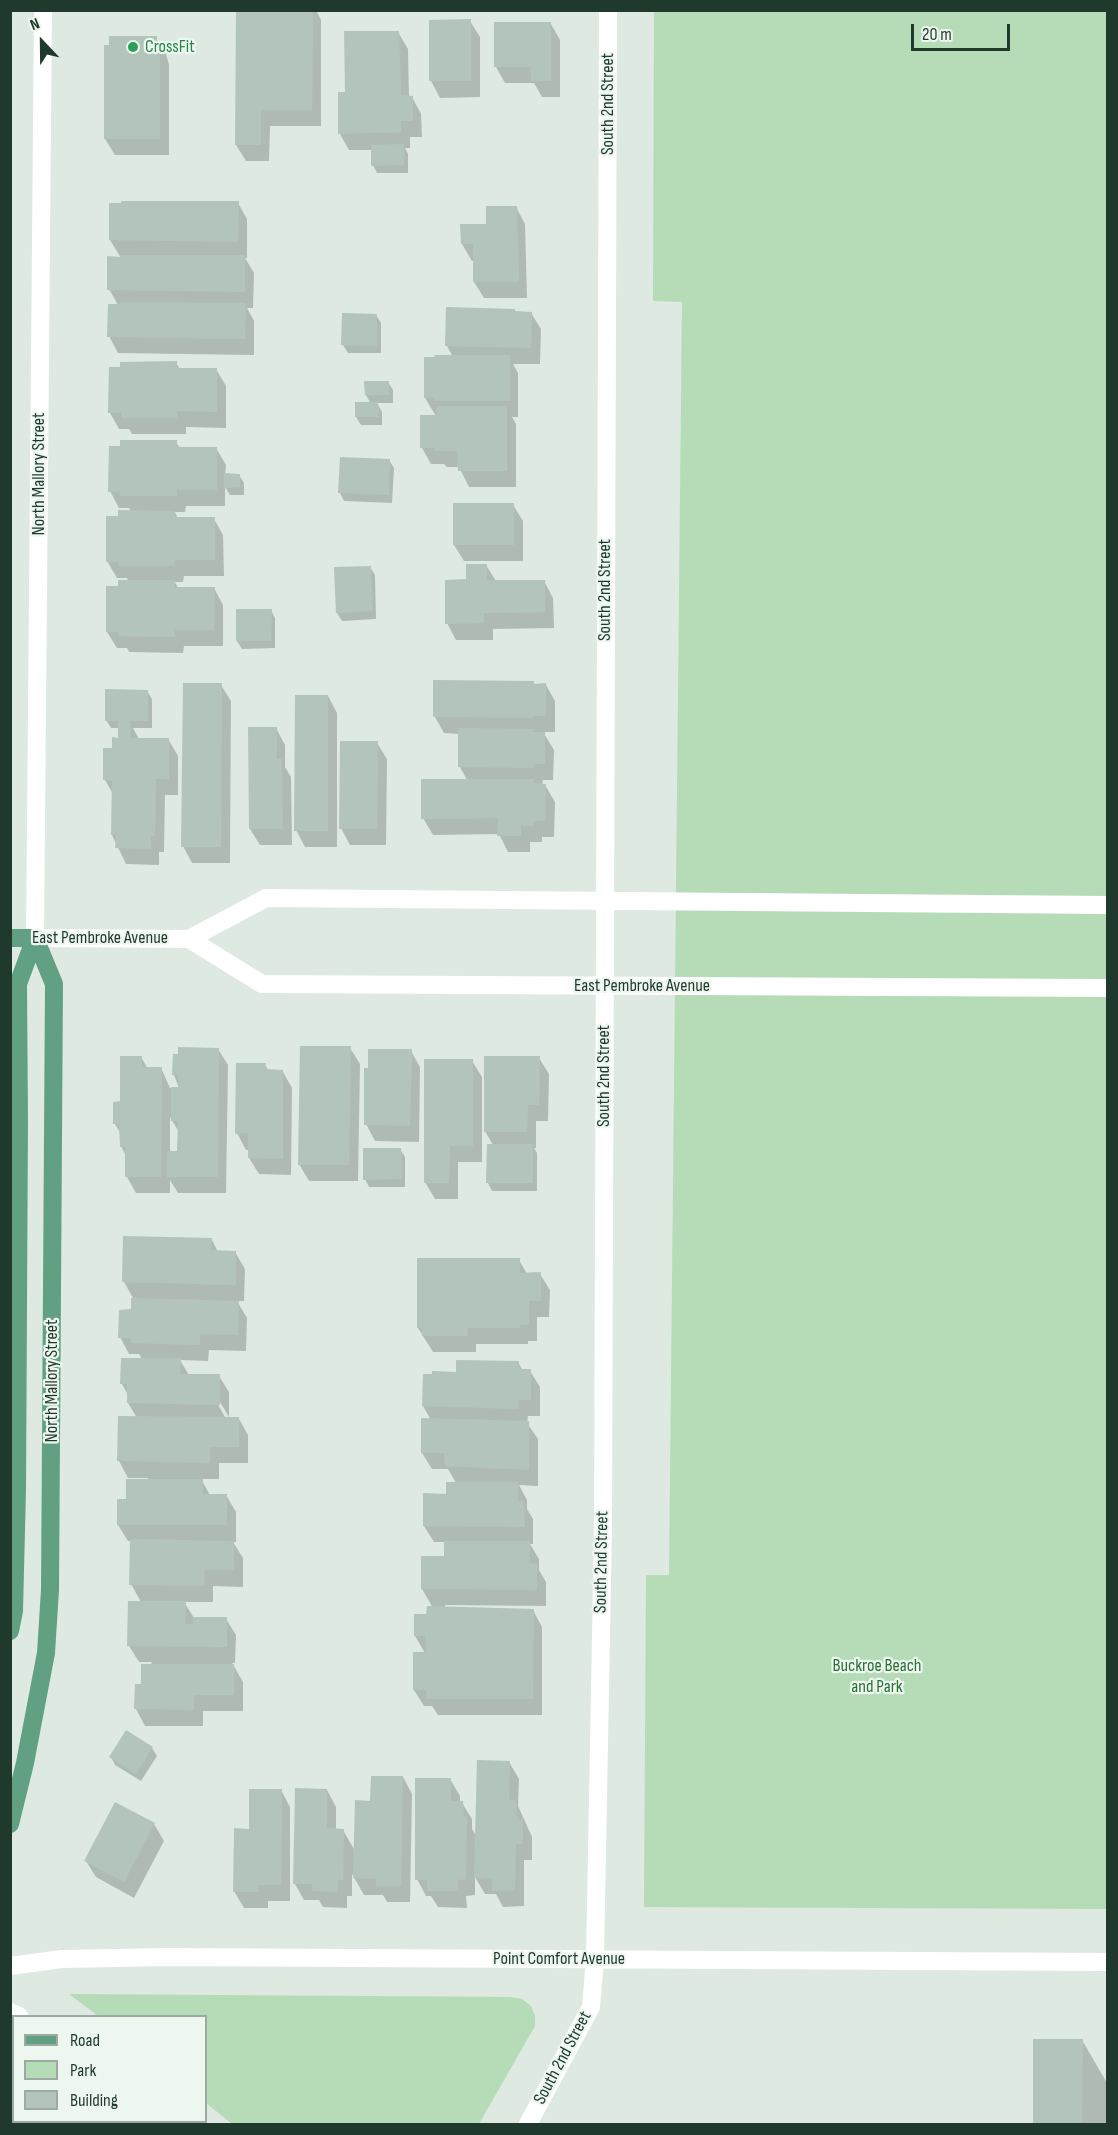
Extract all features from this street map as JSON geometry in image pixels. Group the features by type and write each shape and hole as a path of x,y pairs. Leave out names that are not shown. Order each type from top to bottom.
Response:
{"main road":[{"name":"East Pembroke Avenue","path":"10,938 35,938"},
{"name":"North Mallory Street","path":"10,1631 14,1611 17,1477 18,984 35,938"},
{"name":"North Mallory Street","path":"10,1824 25,1763 46,1653 50,1590 54,984 35,938"}],"street":[{"name":"North Mallory Street","path":"35,938 43,10"},
{"name":"South 2nd Street","path":"528,2124 591,2007 595,1959 603,1528 608,10"},
{"name":"East Pembroke Avenue","path":"35,938 189,939 266,898 1107,904"},
{"name":"East Pembroke Avenue","path":"189,939 262,984 1107,988"},
{"name":"Point Comfort Avenue","path":"10,1966 62,1959 166,1957 1107,1962"}],"green space":[{"name":"Buckroe Beach and Park","path":"654,11 1107,11 1107,1909 644,1907 646,1575 669,1575 682,302 653,301"},
{"path":"69,1994 510,1997 522,1999 531,2006 535,2016 535,2026 479,2124 232,2124 207,2104 207,2015 97,2015"}],"building":[{"path":"236,10 313,10 312,110 261,110 261,145 235,145"},
{"path":"471,19 471,81 429,81 429,20"},
{"path":"494,22 551,22 551,81 531,81 531,67 494,67"},
{"path":"344,31 399,31 401,95 413,96 413,121 401,121 401,132 338,134 338,92 345,92"},
{"path":"109,36 157,36 157,47 160,47 160,139 104,139 104,45 109,45"},
{"path":"404,144 404,165 371,166 371,145"},
{"path":"121,201 239,201 238,242 109,240 109,203 121,203"},
{"path":"486,206 517,206 519,282 473,282 473,244 461,244 460,224 486,224"},
{"path":"120,255 245,255 245,292 107,290 107,256 120,257"},
{"path":"120,302 246,303 245,339 107,337 108,304 120,304"},
{"path":"446,307 515,309 515,311 532,312 531,348 445,346"},
{"path":"342,313 377,314 377,346 341,345"},
{"path":"434,355 510,355 510,401 435,401 435,398 424,398 424,357 435,357"},
{"path":"177,361 177,368 217,368 217,412 177,411 177,418 121,418 121,413 108,413 109,367 120,367 120,362"},
{"path":"364,381 389,381 389,395 365,395"},
{"path":"355,402 378,402 379,417 355,417"},
{"path":"437,406 507,406 507,471 458,471 457,451 420,448 420,415 436,415"},
{"path":"120,440 177,440 177,447 217,447 217,490 177,490 177,496 120,496 120,492 108,492 109,446 120,446"},
{"path":"340,457 390,459 389,495 338,493"},
{"path":"224,473 240,474 240,487 224,488"},
{"path":"453,503 514,503 514,545 453,545"},
{"path":"118,510 175,511 175,517 215,517 215,560 175,560 174,566 118,566 118,562 106,562 106,516 118,516"},
{"path":"466,564 487,564 487,580 545,580 545,612 484,613 484,623 445,624 445,580 466,579"},
{"path":"371,566 373,611 336,613 334,567"},
{"path":"118,580 175,580 175,587 215,587 214,630 175,630 175,637 118,636 118,632 106,632 106,586 118,586"},
{"path":"236,609 272,609 271,641 236,641"},
{"path":"433,680 546,683 546,716 533,716 533,718 433,717"},
{"path":"183,683 222,683 221,847 181,847"},
{"path":"105,689 148,690 148,721 130,721 131,738 169,738 169,779 156,779 155,836 151,836 151,849 115,848 116,835 111,835 112,781 103,780 103,748 112,748 112,737 118,738 118,721 105,721"},
{"path":"295,695 328,695 328,831 294,831"},
{"path":"248,727 277,727 277,759 282,759 283,829 249,829"},
{"path":"458,728 533,729 533,732 545,732 545,764 534,764 533,768 458,767"},
{"path":"340,741 378,741 377,829 339,829"},
{"path":"421,779 534,779 533,783 546,784 545,821 533,821 533,826 521,826 521,836 497,836 498,818 421,819"},
{"path":"300,1046 351,1046 349,1165 298,1165"},
{"path":"178,1047 219,1048 218,1177 167,1177 167,1151 177,1151 178,1121 171,1121 171,1087 178,1087 178,1075 172,1075 173,1054 178,1054"},
{"path":"368,1049 412,1049 410,1126 364,1125 364,1068 368,1068"},
{"path":"120,1056 142,1056 142,1067 162,1067 161,1177 125,1177 125,1147 120,1147 119,1124 113,1124 113,1102 120,1101"},
{"path":"484,1056 540,1056 539,1105 528,1105 527,1132 484,1132"},
{"path":"424,1059 473,1059 473,1146 450,1146 449,1183 424,1183"},
{"path":"236,1063 266,1063 265,1069 283,1070 283,1159 248,1158 248,1133 235,1134"},
{"path":"487,1144 533,1144 533,1183 486,1183"},
{"path":"363,1148 401,1148 402,1179 363,1180"},
{"path":"123,1236 212,1238 211,1250 236,1251 236,1285 122,1282"},
{"path":"417,1258 520,1258 520,1273 541,1272 541,1301 529,1301 529,1325 520,1325 520,1328 467,1328 468,1336 422,1336 422,1328 417,1328"},
{"path":"131,1298 239,1301 238,1335 200,1334 200,1345 131,1343 131,1338 118,1338 119,1310 131,1309"},
{"path":"121,1358 181,1358 180,1374 220,1374 220,1405 127,1403 127,1384 120,1384"},
{"path":"456,1360 519,1361 519,1369 531,1369 531,1400 519,1400 518,1409 422,1406 423,1374 432,1374 432,1371 456,1372"},
{"path":"118,1416 239,1417 239,1447 210,1447 210,1463 117,1461"},
{"path":"421,1418 529,1421 529,1470 445,1466 444,1453 421,1453"},
{"path":"126,1479 203,1479 203,1494 227,1494 227,1525 117,1525 117,1499 126,1499"},
{"path":"446,1482 518,1482 518,1501 524,1501 525,1527 423,1526 423,1493 446,1494"},
{"path":"130,1539 234,1541 234,1570 205,1570 204,1586 129,1585"},
{"path":"444,1541 530,1541 530,1563 537,1564 537,1590 421,1589 421,1556 444,1556"},
{"path":"128,1601 186,1601 185,1624 193,1624 193,1617 227,1617 227,1647 127,1646"},
{"path":"427,1606 534,1609 533,1699 427,1699 426,1690 413,1690 413,1652 426,1652 426,1636 414,1636 414,1614 426,1614"},
{"path":"141,1664 234,1664 234,1695 194,1695 194,1710 134,1709 135,1684 141,1684"},
{"path":"126,1730 153,1747 136,1774 109,1757"},
{"path":"477,1760 510,1761 509,1800 516,1800 517,1820 523,1819 523,1844 516,1844 515,1890 492,1891 492,1878 474,1878"},
{"path":"371,1776 403,1776 401,1886 376,1886 376,1879 353,1878 355,1800 370,1801"},
{"path":"415,1778 451,1778 451,1801 463,1801 464,1817 467,1816 466,1879 458,1880 458,1891 427,1891 427,1880 415,1880"},
{"path":"295,1788 327,1789 327,1828 344,1829 343,1880 338,1880 338,1892 312,1891 312,1884 293,1884"},
{"path":"249,1789 282,1789 281,1885 259,1885 259,1892 233,1892 234,1828 249,1829"},
{"path":"115,1802 155,1823 124,1882 84,1861"},
{"path":"1033,2039 1083,2039 1082,2124 1033,2124"}],"place":[{"name":"CrossFit","path":"133,47"}]}
